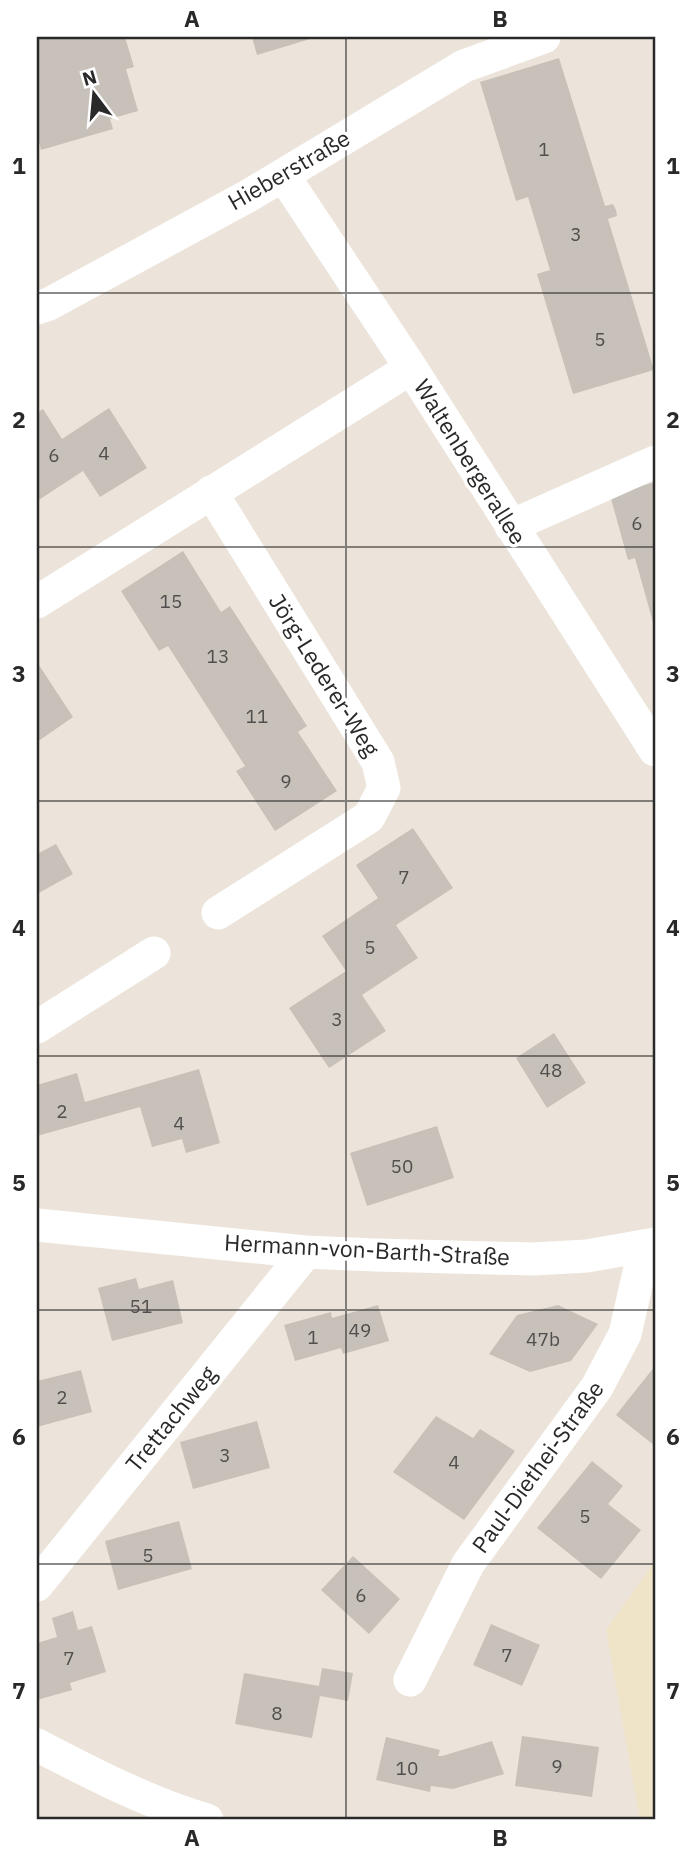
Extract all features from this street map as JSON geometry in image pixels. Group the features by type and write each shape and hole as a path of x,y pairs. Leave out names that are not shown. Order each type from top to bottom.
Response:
{"street":[{"name":"Hieberstraße","path":"37,308 49,304 283,175 464,66 544,37"},
{"name":"Waltenbergerallee","path":"283,175 411,368 655,750"},
{"path":"37,602 411,368"},
{"path":"511,526 655,462"},
{"name":"Jörg-Lederer-Weg","path":"211,492 378,762 384,788 369,817 218,913"},
{"path":"37,1027 154,953"},
{"name":"Hermann-von-Barth-Straße","path":"37,1225 306,1252 533,1259 587,1256 650,1245"},
{"name":"Paul-Diethei-Straße","path":"410,1680 468,1564 597,1387 625,1334 650,1245"},
{"name":"Trettachweg","path":"37,1585 306,1252"},
{"path":"37,1745 182,1813 207,1820"}],"shaded area":[{"path":"655,1561 655,1820 640,1820 606,1630"}],"building":[{"path":"37,37 125,37 134,67 126,69 138,111 110,119 113,129 41,150 37,134"},
{"path":"252,37 317,37 257,55"},
{"path":"559,58 605,206 613,204 616,210 617,216 608,219 654,370 573,394 537,274 550,270 528,197 516,201 480,82"},
{"path":"109,408 147,468 100,497 83,471 37,501 37,413 43,409 62,439"},
{"path":"655,482 654,626 635,558 628,560 610,495"},
{"path":"183,551 221,612 230,606 241,623 307,726 298,732 337,791 275,831 236,771 245,766 206,705 168,646 159,651 121,591"},
{"path":"37,662 73,717 37,742"},
{"path":"413,828 453,888 396,925 418,958 362,995 386,1031 329,1068 289,1008 346,971 322,936 378,898 356,865"},
{"path":"56,844 73,874 37,894 37,854"},
{"path":"554,1033 586,1083 547,1108 516,1058"},
{"path":"199,1069 220,1143 186,1153 182,1139 152,1147 140,1107 37,1136 37,1085 77,1073 85,1102"},
{"path":"437,1126 454,1178 367,1206 350,1153"},
{"path":"136,1278 139,1289 173,1280 183,1323 112,1341 98,1288"},
{"path":"378,1305 389,1341 343,1354 341,1348 295,1361 284,1325 331,1312 332,1318"},
{"path":"558,1305 598,1324 571,1361 530,1372 489,1354 517,1315"},
{"path":"655,1366 655,1446 616,1415"},
{"path":"81,1370 92,1412 37,1427 37,1381"},
{"path":"436,1416 473,1438 480,1429 515,1451 464,1520 393,1472"},
{"path":"257,1421 270,1468 193,1489 180,1442"},
{"path":"592,1461 623,1486 608,1504 641,1530 601,1579 537,1528"},
{"path":"179,1521 192,1569 118,1590 105,1541"},
{"path":"353,1556 400,1599 369,1634 321,1590"},
{"path":"73,1611 78,1630 92,1626 106,1672 70,1683 72,1690 37,1700 37,1643 57,1637 52,1618"},
{"path":"491,1624 540,1645 522,1686 473,1665"},
{"path":"322,1668 353,1673 348,1701 320,1696 312,1738 235,1724 244,1673 319,1686"},
{"path":"522,1736 599,1747 592,1797 515,1786"},
{"path":"386,1737 440,1750 438,1756 492,1741 504,1774 453,1789 431,1786 430,1792 376,1780"}]}
